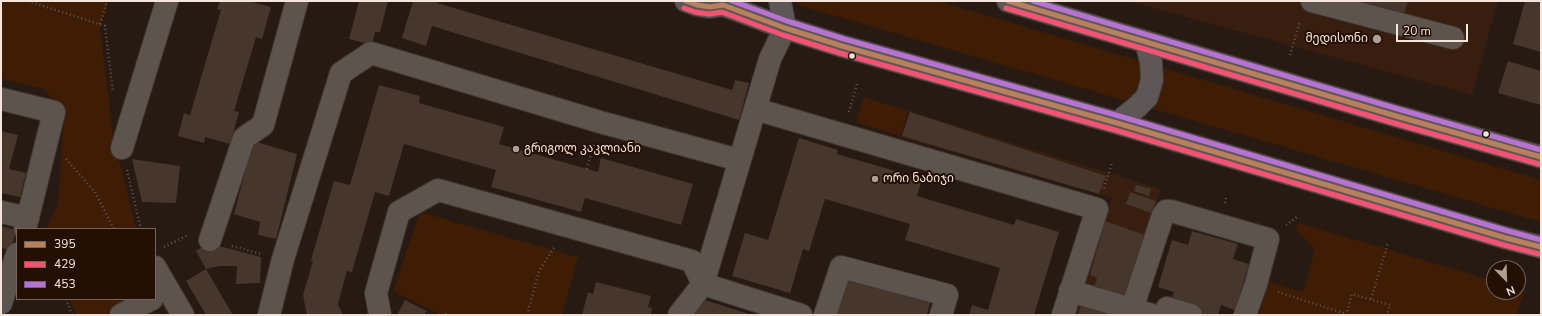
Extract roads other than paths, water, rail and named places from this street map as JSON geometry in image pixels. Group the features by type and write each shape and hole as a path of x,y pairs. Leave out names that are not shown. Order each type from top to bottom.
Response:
{"main road":[{"path":"686,1 697,5 710,7 727,3 785,28 850,48 1117,123 1498,236 1541,247"},
{"path":"780,1 785,28"},
{"path":"1008,1 1059,8 1146,42 1541,157"},
{"path":"1117,123 1147,97 1152,80 1151,62 1146,42"}],"street":[{"path":"122,148 167,1"},
{"path":"209,240 244,138 263,125 296,1"},
{"path":"1307,8 1453,38"},
{"path":"679,315 703,284 770,59 785,28"},
{"path":"269,315 283,259 341,73 371,53 600,122 739,160"},
{"path":"1,99 54,112 26,224 1,212"},
{"path":"755,109 1096,209 1063,315"},
{"path":"380,315 376,293 399,212 438,190 692,261 703,284 802,315"},
{"path":"1070,291 1142,312 1163,215 1166,211 1171,211 1268,239 1256,284 1245,315"},
{"path":"1,303 16,257"},
{"path":"825,315 841,267 947,295 941,315"},
{"path":"156,277 158,296 183,315"},
{"path":"121,315 150,300"},
{"path":"1164,315 1167,308 1191,315"}],"place":[{"name":"მედისონი","path":"1377,39"},
{"name":"გრიგოლ კაკლიანი","path":"516,149"},
{"name":"ორი ნაბიჯი","path":"875,179"}]}
